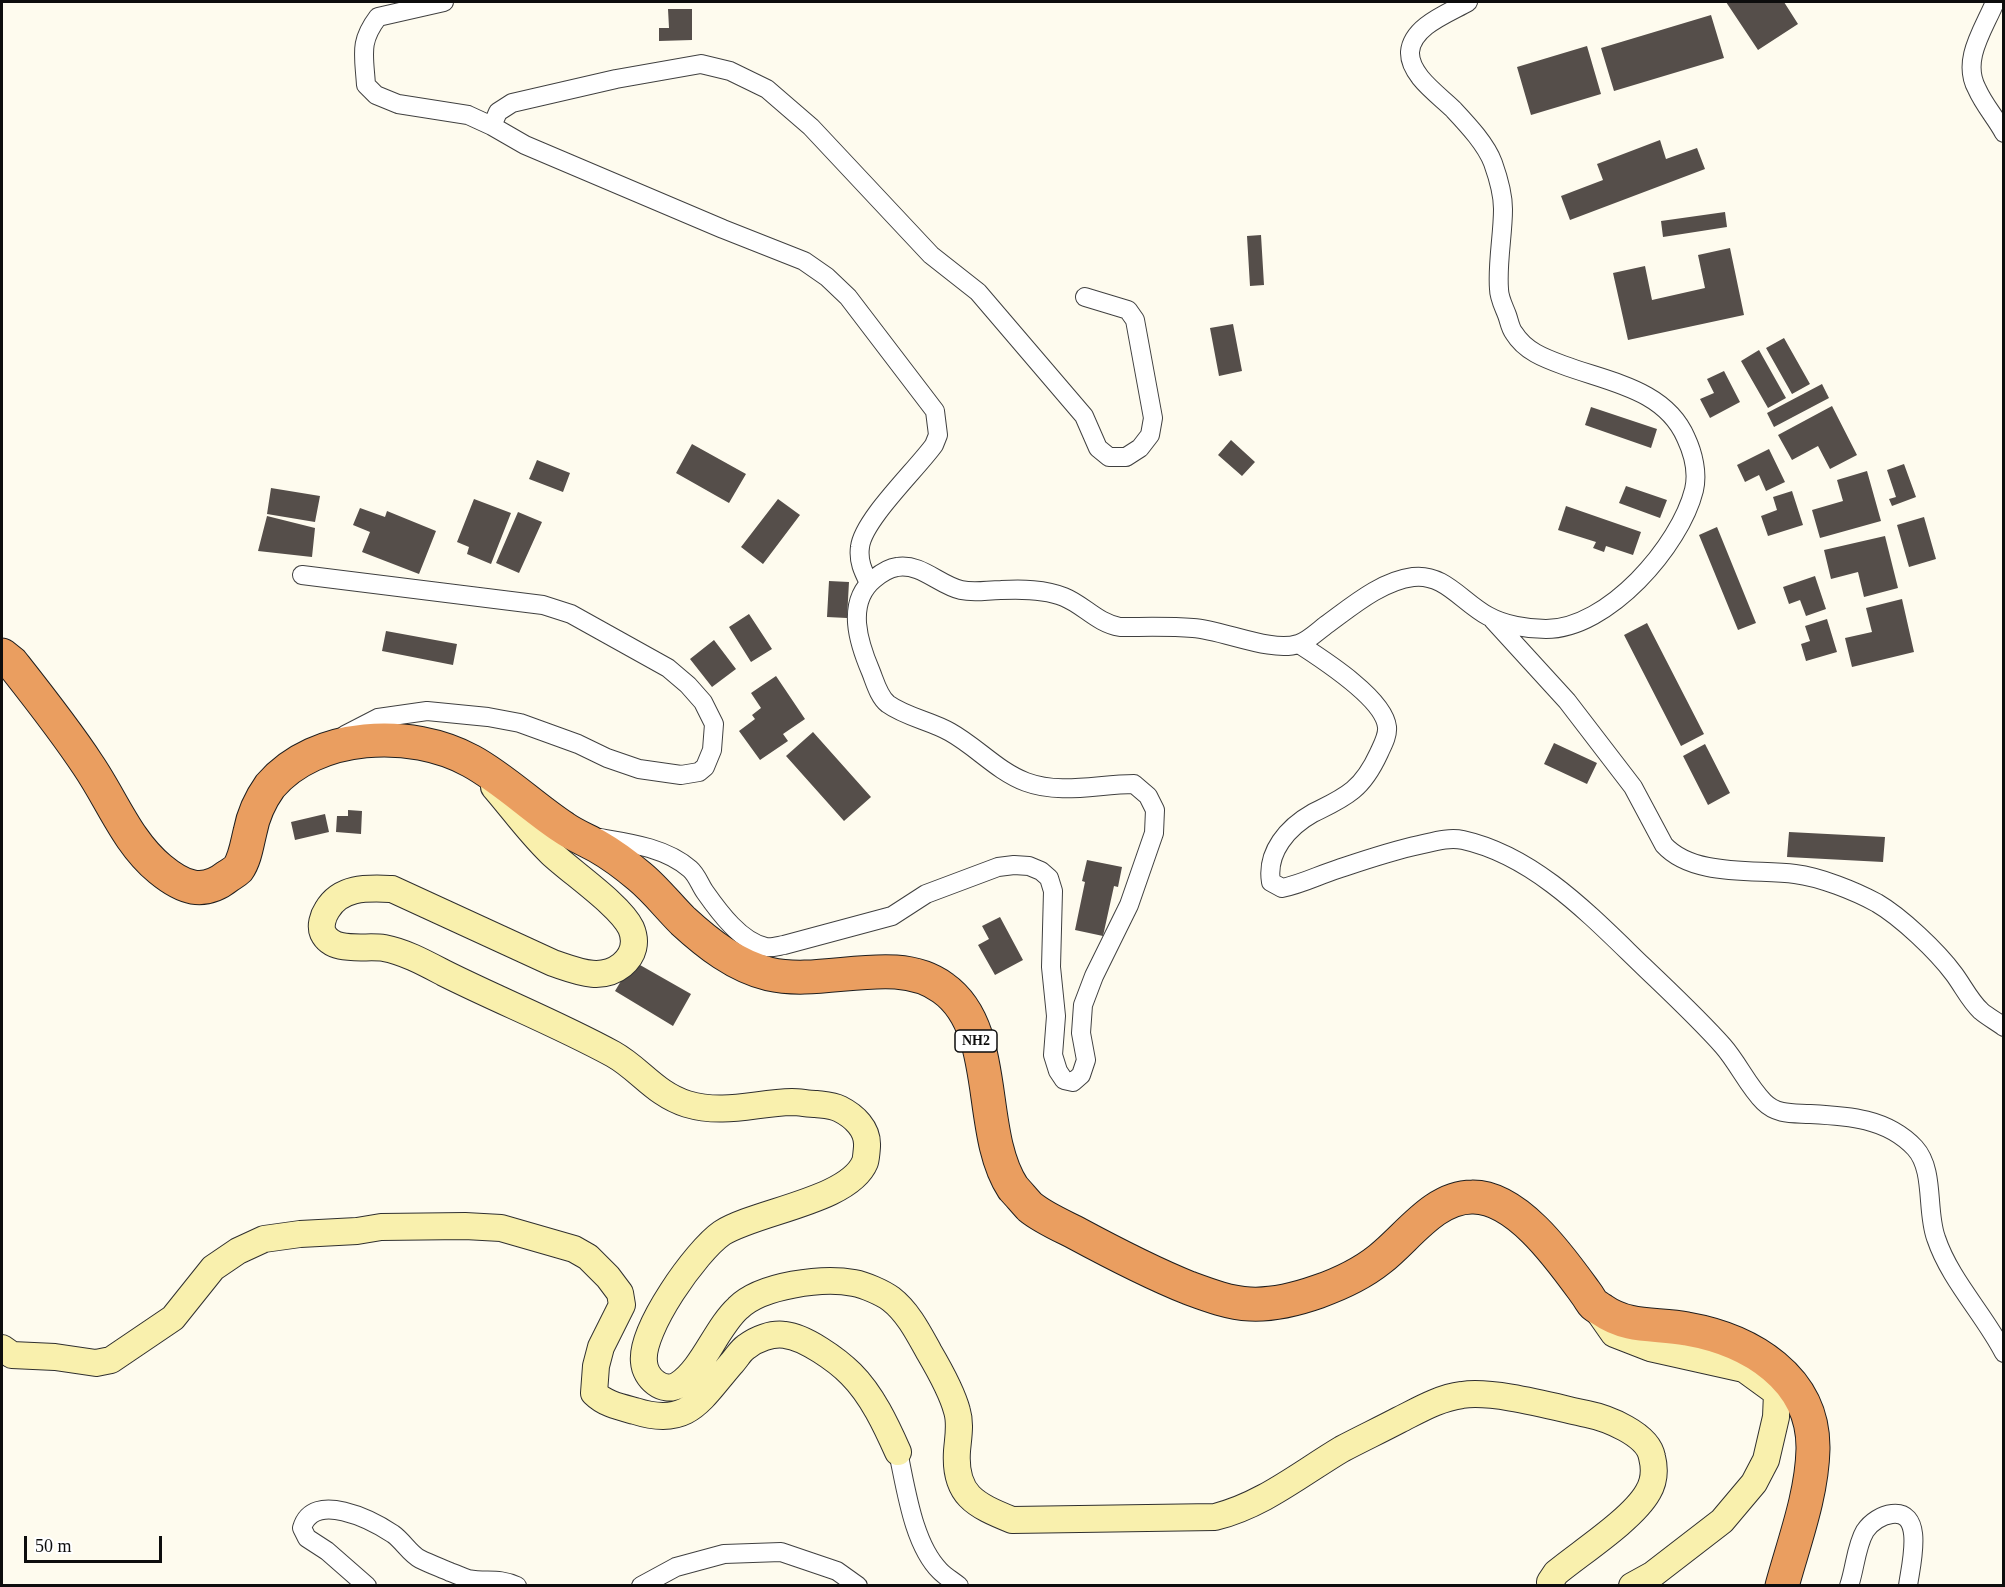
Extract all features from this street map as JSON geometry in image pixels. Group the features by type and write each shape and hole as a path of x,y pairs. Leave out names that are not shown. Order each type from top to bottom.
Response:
{"highway":[{"name":"NH2","path":"2,656 12,663 91,768 113,808 141,850 158,868 179,883 206,889 218,884 238,869 246,850 258,806 271,786 296,763 318,753 367,740 434,746 470,760 571,833 600,848 638,876 662,897 678,917 734,961 765,973 792,977 830,977 882,971 912,973 940,985 960,1002 972,1028 985,1072 996,1148 1005,1173 1016,1191 1031,1208 1041,1214 1154,1273 1195,1290 1232,1302 1255,1305 1289,1300 1345,1282 1376,1263 1429,1215 1452,1199 1481,1196 1507,1209 1545,1238 1594,1306 1620,1320 1641,1326 1687,1329 1743,1345 1774,1364 1792,1382 1803,1402 1810,1423 1813,1445 1801,1516 1782,1586"}],"main road":[{"path":"470,760 550,852 620,912 631,928 635,946 629,960 614,971 597,975 576,970 553,963 392,889 365,888 344,892 329,905 322,920 323,933 333,943 345,947 383,948 421,962 616,1055 651,1085 684,1103 713,1109 735,1109 794,1102 836,1107 857,1120 868,1138 866,1161 854,1178 832,1191 790,1208 750,1219 724,1232 705,1246 652,1326 644,1350 644,1366 648,1377 661,1386 671,1388 682,1383 736,1309 750,1297 783,1287 822,1281 857,1283 891,1299 914,1326 936,1364 958,1413 957,1479 968,1496 989,1511 1012,1520 1215,1517 1234,1512 1267,1497 1364,1438 1433,1403 1463,1395 1492,1396 1533,1402 1607,1418 1634,1433 1652,1454 1654,1471 1648,1492 1632,1512 1556,1572 1550,1582 1551,1586"},
{"path":"2,1348 12,1355 55,1357 96,1363 111,1360 173,1318 213,1268 238,1251 264,1239 381,1227 430,1225 501,1228 574,1249 588,1257 620,1293 622,1305 601,1347 596,1366 594,1393 601,1400 654,1417 682,1414 694,1406 746,1347 765,1337 785,1335 813,1346 851,1374 871,1401 898,1452"},
{"path":"1594,1306 1614,1334 1650,1348 1744,1369 1777,1394 1776,1417 1766,1460 1754,1483 1722,1521 1652,1575 1632,1586"}],"street":[{"path":"444,2 378,16 367,31 363,46 366,85 376,95 398,104 468,115 492,126 525,146 804,261 827,277 848,297 935,411 938,435 934,445 866,528 860,546 860,562 869,583"},
{"path":"1468,2 1433,21 1420,31 1412,44 1409,56 1417,74 1455,111 1492,160 1499,182 1503,207 1498,292 1513,333 1529,350 1545,359 1628,387 1651,398 1669,412 1685,435 1694,460 1695,488 1684,516 1665,550 1635,586 1603,610 1577,623 1549,630 1521,627 1492,619"},
{"path":"1995,2 1976,44 1971,65 1976,88 2004,133"},
{"path":"492,126 498,112 512,103 615,79 701,64 730,71 767,89 811,127 932,255 978,292 1084,416 1098,448 1109,457 1126,457 1140,448 1150,435 1153,418 1135,320 1128,310 1085,297"},
{"path":"571,833 635,845 676,859 692,870 726,919 752,942 767,947 784,945 892,915 926,894 998,867 1029,866 1041,871 1049,878 1053,891 1051,967 1056,1016 1053,1055 1058,1071 1064,1080 1073,1082 1081,1075 1086,1060 1081,1034 1083,1005 1094,976 1130,905 1155,833 1155,810 1148,796 1134,784 1056,788 1026,782 999,769 951,732 886,703 877,688 861,648 857,627 857,608 861,595 869,583 881,573 897,567 912,568 960,590 1049,592 1065,597 1108,625 1194,628 1281,646 1299,644 1387,585 1410,577 1429,576 1449,587 1492,619 1567,701 1633,787 1658,835 1670,852 1691,863 1796,874 1876,903 1918,936 1953,974 1980,1010 2004,1027"},
{"path":"302,575 543,605 571,614 668,669 688,685 703,702 714,724 712,750 705,766 699,772 681,775 639,769 520,723 488,717 427,711 378,718 348,733 318,753"},
{"path":"1299,644 1340,672 1363,692 1380,710 1387,727 1384,742 1376,760 1354,789 1311,814 1277,845 1271,863 1271,882 1282,888 1394,851 1442,839 1460,839 1499,852 1544,878 1627,950 1696,1017 1726,1049 1762,1100 1771,1107 1784,1113 1865,1119 1886,1126 1911,1144 1925,1166 1931,1221 1936,1239 1950,1268 1996,1337 2004,1353"},
{"path":"898,1452 912,1514 922,1545 939,1571 959,1586"},
{"path":"367,1586 327,1551 307,1538 302,1528 304,1518 312,1512 326,1509 340,1510 375,1524 394,1535 418,1558 467,1578 503,1580 517,1586"},
{"path":"1849,1586 1864,1533 1873,1522 1895,1513 1905,1516 1914,1529 1908,1586"},
{"path":"641,1586 676,1567 724,1554 781,1552 837,1571 858,1586"}],"building":[{"path":"1726,2 1784,2 1798,24 1758,50"},
{"path":"668,9 692,9 692,40 659,41 659,28 669,28"},
{"path":"1711,15 1724,58 1614,91 1601,48"},
{"path":"1587,46 1601,94 1531,115 1517,67"},
{"path":"1660,140 1666,159 1697,148 1705,169 1570,220 1561,196 1603,180 1597,164"},
{"path":"1725,212 1727,227 1663,237 1661,221"},
{"path":"1261,235 1264,285 1250,286 1247,236"},
{"path":"1730,248 1744,315 1628,340 1613,273 1645,266 1652,300 1705,288 1698,255"},
{"path":"1233,324 1242,371 1219,376 1210,328"},
{"path":"1784,338 1810,384 1792,394 1766,348"},
{"path":"1759,350 1786,398 1768,408 1741,361"},
{"path":"1724,371 1740,402 1710,418 1700,399 1714,393 1707,379"},
{"path":"1822,384 1829,398 1774,427 1767,413"},
{"path":"1832,406 1857,455 1830,469 1818,446 1792,460 1778,435"},
{"path":"1591,407 1657,429 1651,448 1585,425"},
{"path":"1231,440 1255,462 1242,476 1218,455"},
{"path":"692,444 746,474 729,503 676,473"},
{"path":"1769,449 1785,482 1766,491 1759,475 1745,482 1737,465"},
{"path":"537,460 570,473 563,492 529,479"},
{"path":"1904,464 1916,497 1892,506 1889,499 1896,497 1887,470"},
{"path":"1867,471 1881,521 1820,538 1812,510 1843,501 1837,480"},
{"path":"1626,486 1667,500 1660,518 1619,503"},
{"path":"271,488 320,496 315,522 267,514"},
{"path":"1792,491 1803,525 1768,536 1761,516 1777,510 1773,497"},
{"path":"474,499 511,513 491,564 467,554 469,547 457,542"},
{"path":"778,499 800,515 763,564 741,547"},
{"path":"1566,506 1641,532 1633,555 1606,546 1604,552 1593,548 1596,542 1558,530"},
{"path":"360,508 385,517 387,511 436,531 419,574 362,552 370,532 353,525"},
{"path":"518,512 542,522 519,573 496,563"},
{"path":"267,516 315,528 312,557 258,551"},
{"path":"1924,517 1936,559 1909,567 1897,525"},
{"path":"1717,527 1756,623 1738,630 1699,535"},
{"path":"1885,536 1898,588 1864,597 1858,572 1831,579 1824,550"},
{"path":"1815,576 1826,609 1806,616 1800,600 1789,604 1783,587"},
{"path":"829,581 849,582 847,618 827,617"},
{"path":"1902,599 1914,652 1852,667 1845,638 1872,632 1866,608"},
{"path":"749,614 772,649 751,662 729,627"},
{"path":"1827,619 1837,652 1806,661 1801,644 1810,641 1805,626"},
{"path":"1647,623 1704,734 1681,746 1624,635"},
{"path":"386,631 457,644 453,665 382,651"},
{"path":"714,640 736,669 712,687 690,659"},
{"path":"776,676 805,719 783,734 788,741 760,760 739,731 755,719 752,715 761,708 751,693"},
{"path":"813,732 871,797 844,821 786,756"},
{"path":"1554,743 1597,763 1587,784 1544,764"},
{"path":"1705,744 1730,793 1708,805 1683,756"},
{"path":"348,810 362,811 361,834 336,832 337,816 348,816"},
{"path":"325,814 329,832 295,840 291,822"},
{"path":"1789,832 1885,837 1883,862 1787,857"},
{"path":"1087,860 1122,867 1118,887 1114,886 1103,936 1075,930"},
{"path":"1000,917 1023,960 995,975 978,945 989,939 982,926"},
{"path":"633,961 691,994 673,1026 615,991"}]}
